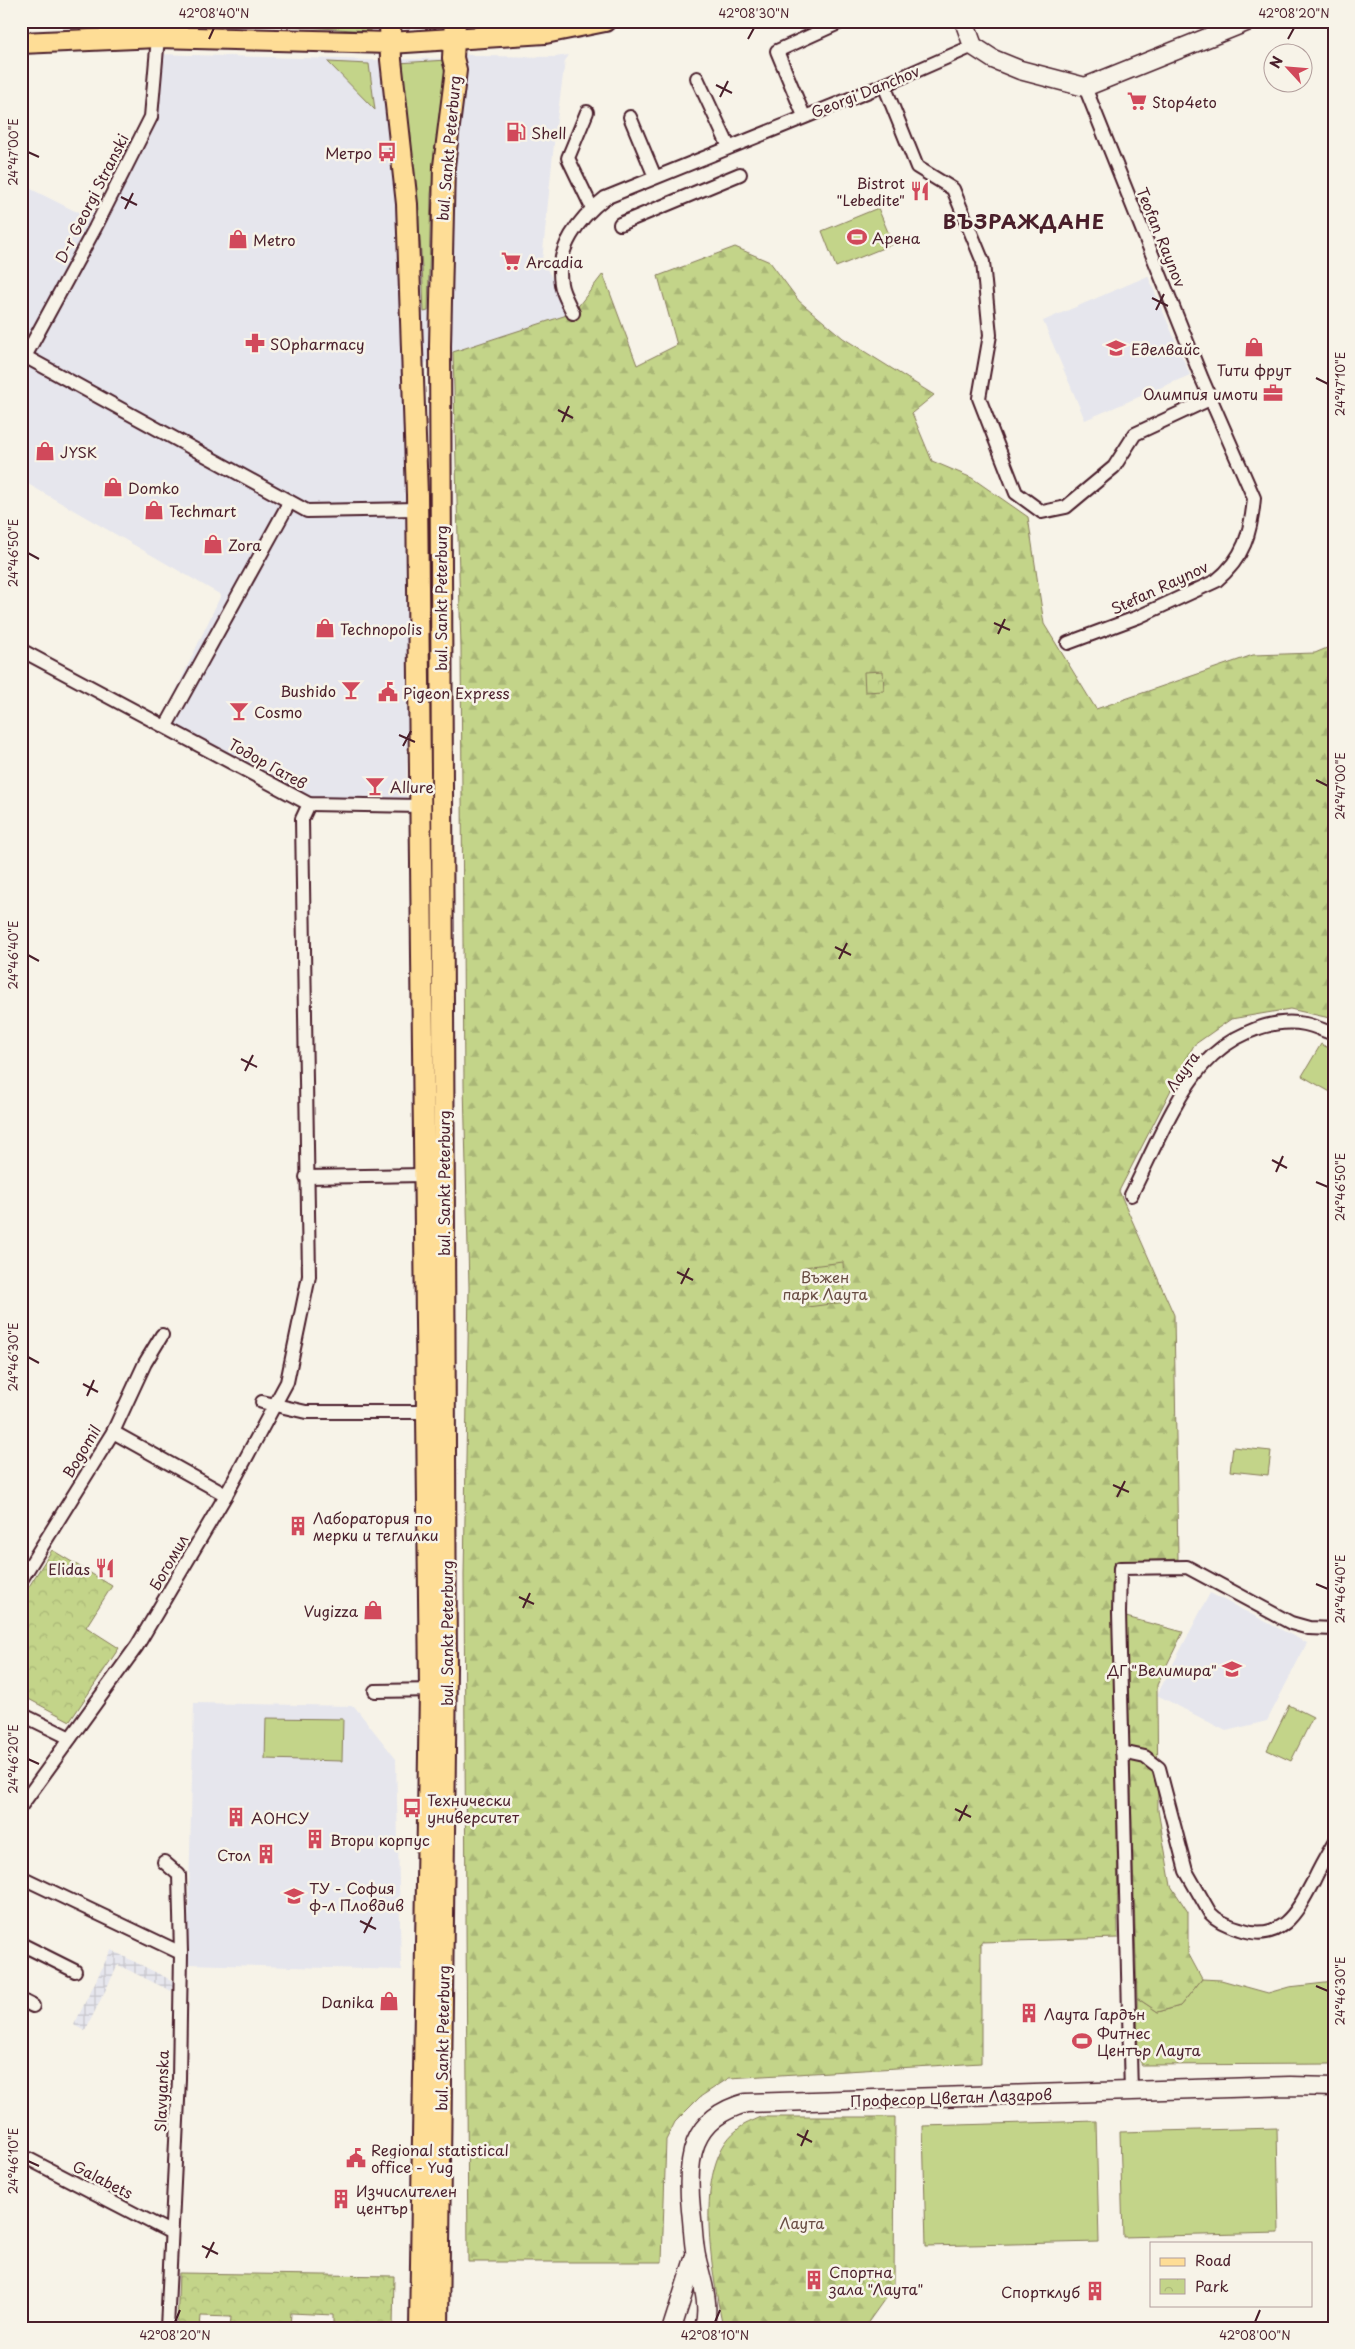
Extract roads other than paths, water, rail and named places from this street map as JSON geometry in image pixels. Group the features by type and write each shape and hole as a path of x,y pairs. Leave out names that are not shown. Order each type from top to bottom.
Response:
{"main road":[{"name":"bul. Sankt Peterburg","path":"390,21 390,43 407,204 417,510 427,1412 438,1690 420,2328"},
{"path":"21,43 158,37 390,43 455,30 545,33 605,21"},
{"name":"bul. Sankt Peterburg","path":"438,2328 440,346 444,166 456,70 453,58 455,30"}],"street":[{"path":"804,116 777,51 843,21"},
{"path":"964,21 973,46 993,59 1020,70 1085,88 1249,21"},
{"name":"D-r Georgi Stranski","path":"23,361 95,228 151,117 158,37"},
{"name":"Georgi Danchov","path":"573,313 561,285 561,261 569,237 592,208 605,198 884,85 973,46"},
{"path":"697,78 729,147"},
{"path":"884,85 917,167 954,189 983,262 990,335 979,398 1016,493 1042,512 1066,507 1114,467 1135,434 1210,399"},
{"name":"Teofan Raynov","path":"1085,88 1210,399"},
{"path":"587,112 568,158 592,208"},
{"path":"630,117 655,177"},
{"path":"620,224 740,174"},
{"path":"23,361 306,511 417,510"},
{"name":"Stefan Raynov","path":"1068,643 1138,617 1216,581 1225,573 1246,546 1254,498 1210,399"},
{"path":"166,726 288,502"},
{"name":"Тодор Гатев","path":"21,650 309,804 421,806"},
{"path":"21,1806 137,1646 226,1495 287,1382 309,1276 302,819 309,804"},
{"name":"Лаута","path":"1131,1195 1188,1084 1204,1064 1232,1041 1253,1029 1281,1024 1304,1024 1334,1034"},
{"path":"306,1177 424,1175"},
{"name":"Bogomil","path":"21,1580 113,1432 145,1363 162,1335"},
{"path":"262,1402 306,1412 427,1412"},
{"path":"113,1432 226,1495"},
{"path":"1131,2093 1119,1613 1120,1568 1187,1567 1291,1623 1309,1628 1334,1629"},
{"path":"375,1691 438,1690"},
{"path":"21,1714 70,1738"},
{"path":"1122,1752 1145,1757 1159,1768 1186,1871 1210,1914 1215,1919 1229,1926 1245,1931 1259,1932 1271,1931 1285,1924 1297,1912 1334,1843"},
{"name":"Slavyanska","path":"164,1862 179,1875 181,1953 178,2079 167,2328"},
{"path":"21,1878 181,1953"},
{"path":"21,1944 75,1971"},
{"path":"21,2000 33,2006"},
{"name":"Професор Цветан Лазаров","path":"704,2328 707,2311 696,2253 689,2167 693,2146 702,2130 715,2117 730,2108 755,2103 1131,2093 1290,2086 1334,2087"},
{"name":"Galabets","path":"22,2158 170,2232"},
{"name":"Професор Цветан Лазаров","path":"672,2328 696,2253"}],"place":[{"name":"Stop4eto","path":"1137,101"},
{"name":"Shell","path":"516,132"},
{"name":"Метро","path":"387,152"},
{"name":"Bistrot \"Lebedite\"","path":"920,191"},
{"name":"Арена","path":"857,237"},
{"name":"Metro","path":"238,239"},
{"name":"Arcadia","path":"511,261"},
{"name":"SOpharmacy","path":"255,343"},
{"name":"Тити фрут","path":"1254,347"},
{"name":"Еделвайс","path":"1116,348"},
{"name":"Олимпия имоти","path":"1273,393"},
{"name":"JYSK","path":"45,451"},
{"name":"Domko","path":"113,487"},
{"name":"Techmart","path":"154,510"},
{"name":"Zora","path":"213,544"},
{"name":"Technopolis","path":"325,628"},
{"name":"Bushido","path":"351,690"},
{"name":"Pigeon Express","path":"388,692"},
{"name":"Cosmo","path":"239,711"},
{"name":"Allure","path":"375,786"},
{"name":"Лаборатория по мерки и теглилки","path":"298,1526"},
{"name":"Elidas","path":"105,1568"},
{"name":"Vugizza","path":"373,1610"},
{"name":"ДГ \"Велимира\"","path":"1232,1669"},
{"name":"Технически университет","path":"412,1808"},
{"name":"АОНСУ","path":"236,1817"},
{"name":"Втори корпус","path":"315,1839"},
{"name":"Стол","path":"266,1854"},
{"name":"ТУ - София ф-л Пловдив","path":"294,1896"},
{"name":"Danika","path":"389,2001"},
{"name":"Лаута Гардън","path":"1029,2013"},
{"name":"Фитнес Център Лаута","path":"1082,2041"},
{"name":"Regional statistical office - Yug","path":"356,2158"},
{"name":"Изчислителен център","path":"341,2199"},
{"name":"Спортна зала \"Лаута\"","path":"814,2280"},
{"name":"Спортклуб","path":"1095,2291"}],"district":[{"name":"ВЪЗРАЖДАНЕ","path":"1024,221"}],"park label":[{"name":"Въжен парк Лаута","path":"825,1284"}]}
